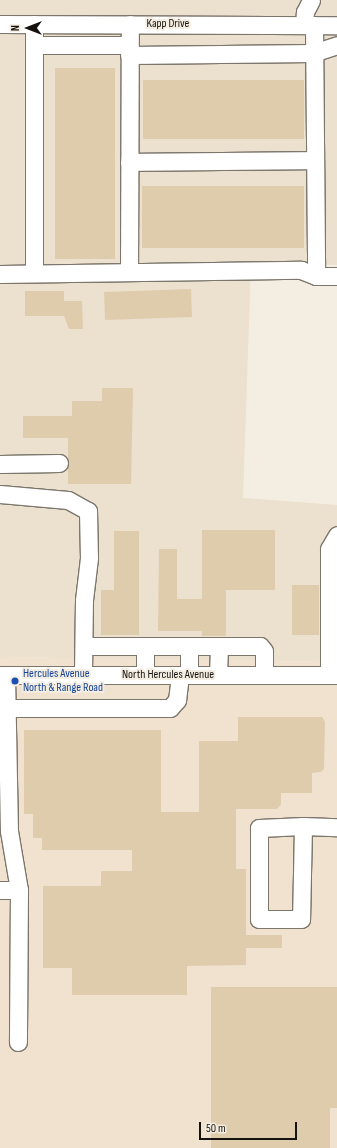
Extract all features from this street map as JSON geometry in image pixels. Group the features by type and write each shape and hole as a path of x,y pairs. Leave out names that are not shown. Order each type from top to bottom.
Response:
{"street":[{"path":"311,0 305,12 314,53 316,276"},
{"name":"Kapp Drive","path":"0,24 337,25"},
{"path":"34,24 34,273"},
{"path":"129,272 130,24"},
{"path":"34,45 129,50 314,53 337,45"},
{"path":"129,162 315,160"},
{"path":"0,274 301,270 316,276 337,276"},
{"path":"0,464 59,463"},
{"path":"0,494 68,500 88,511 89,558 84,600 83,675"},
{"path":"333,542 333,675"},
{"path":"84,646 260,646 264,651 264,675"},
{"path":"145,646 145,675"},
{"path":"6,708 170,708 176,700 185,675 189,646"},
{"path":"218,675 219,646"},
{"path":"3,675 6,708 10,831 19,890 18,1042"},
{"name":"North Hercules Avenue","path":"3,675 333,675"},
{"path":"303,826 301,919 259,919 259,828 303,826 337,827"},
{"path":"0,890 19,890"}],"shaded area":[{"path":"0,0 337,0 337,17 0,17"},
{"path":"0,31 337,31 337,265 251,262 243,498 337,505 337,662 0,657"},
{"path":"0,657 337,662 337,668 0,668"},
{"path":"0,681 337,681 337,1148 0,1148"}],"building":[{"path":"55,68 115,68 115,259 55,259"},
{"path":"143,80 304,80 304,139 143,139"},
{"path":"142,186 304,186 304,248 142,248"},
{"path":"191,289 192,317 105,320 104,292"},
{"path":"25,291 64,291 64,301 82,301 83,329 69,329 64,316 25,316"},
{"path":"102,388 133,388 131,484 68,484 68,438 23,438 23,416 72,416 72,401 102,401"},
{"path":"202,530 275,530 275,590 226,590 226,636 202,636 202,631 158,631 159,549 177,549 177,599 202,599"},
{"path":"114,531 139,531 139,635 101,635 101,590 114,590"},
{"path":"292,585 319,585 319,635 292,635"},
{"path":"238,717 322,717 325,722 324,769 321,772 312,773 312,793 281,793 281,804 277,809 236,809 236,869 246,869 246,935 282,935 282,948 246,948 246,965 187,966 187,995 72,995 72,968 43,968 43,886 101,886 101,871 132,871 132,850 42,850 42,838 33,838 33,814 24,814 24,730 161,730 161,812 199,812 199,741 238,741"},
{"path":"211,987 337,987 337,1108 330,1108 330,1148 211,1148"}],"place":[{"name":"Hercules Avenue North & Range Road","path":"15,681"}]}
